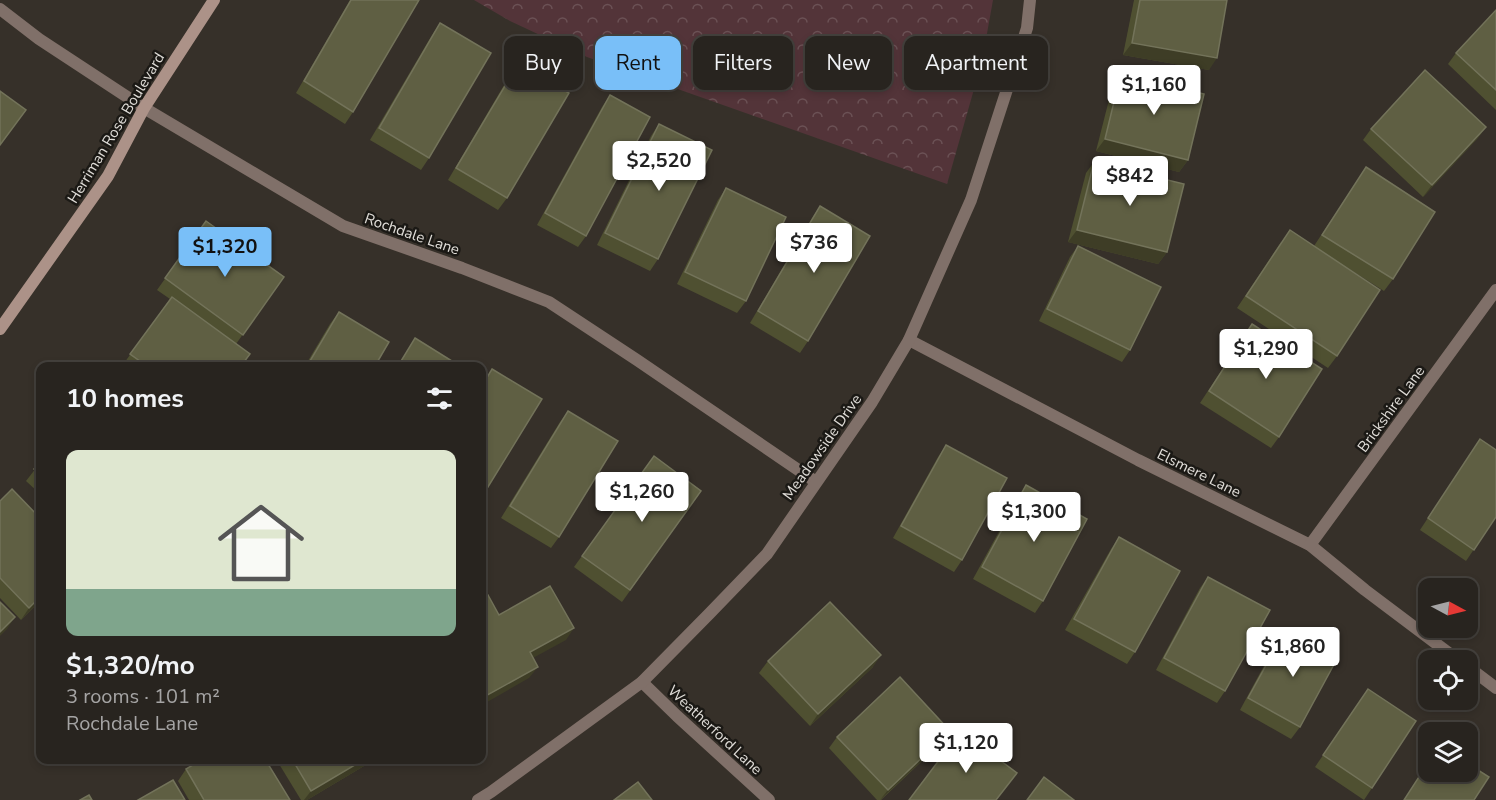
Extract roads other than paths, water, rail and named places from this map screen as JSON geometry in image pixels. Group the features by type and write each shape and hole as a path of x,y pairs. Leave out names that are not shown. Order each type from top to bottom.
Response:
{"street":[{"name":"Herriman Rose Boulevard","path":"0,328 108,176 144,108 214,0"},
{"name":"Meadowside Drive","path":"478,800 642,682 767,554 872,402 909,340 971,200 1027,28 1030,0"},
{"name":"Rochdale Lane","path":"0,9 39,39 144,108 343,226 549,302 816,482"},
{"name":"Brickshire Lane","path":"1310,545 1496,290"},
{"name":"Elsmere Lane","path":"909,340 1138,460 1310,545 1445,650"},
{"path":"1478,674 1496,688"},
{"name":"Weatherford Lane","path":"642,682 769,800"}]}
